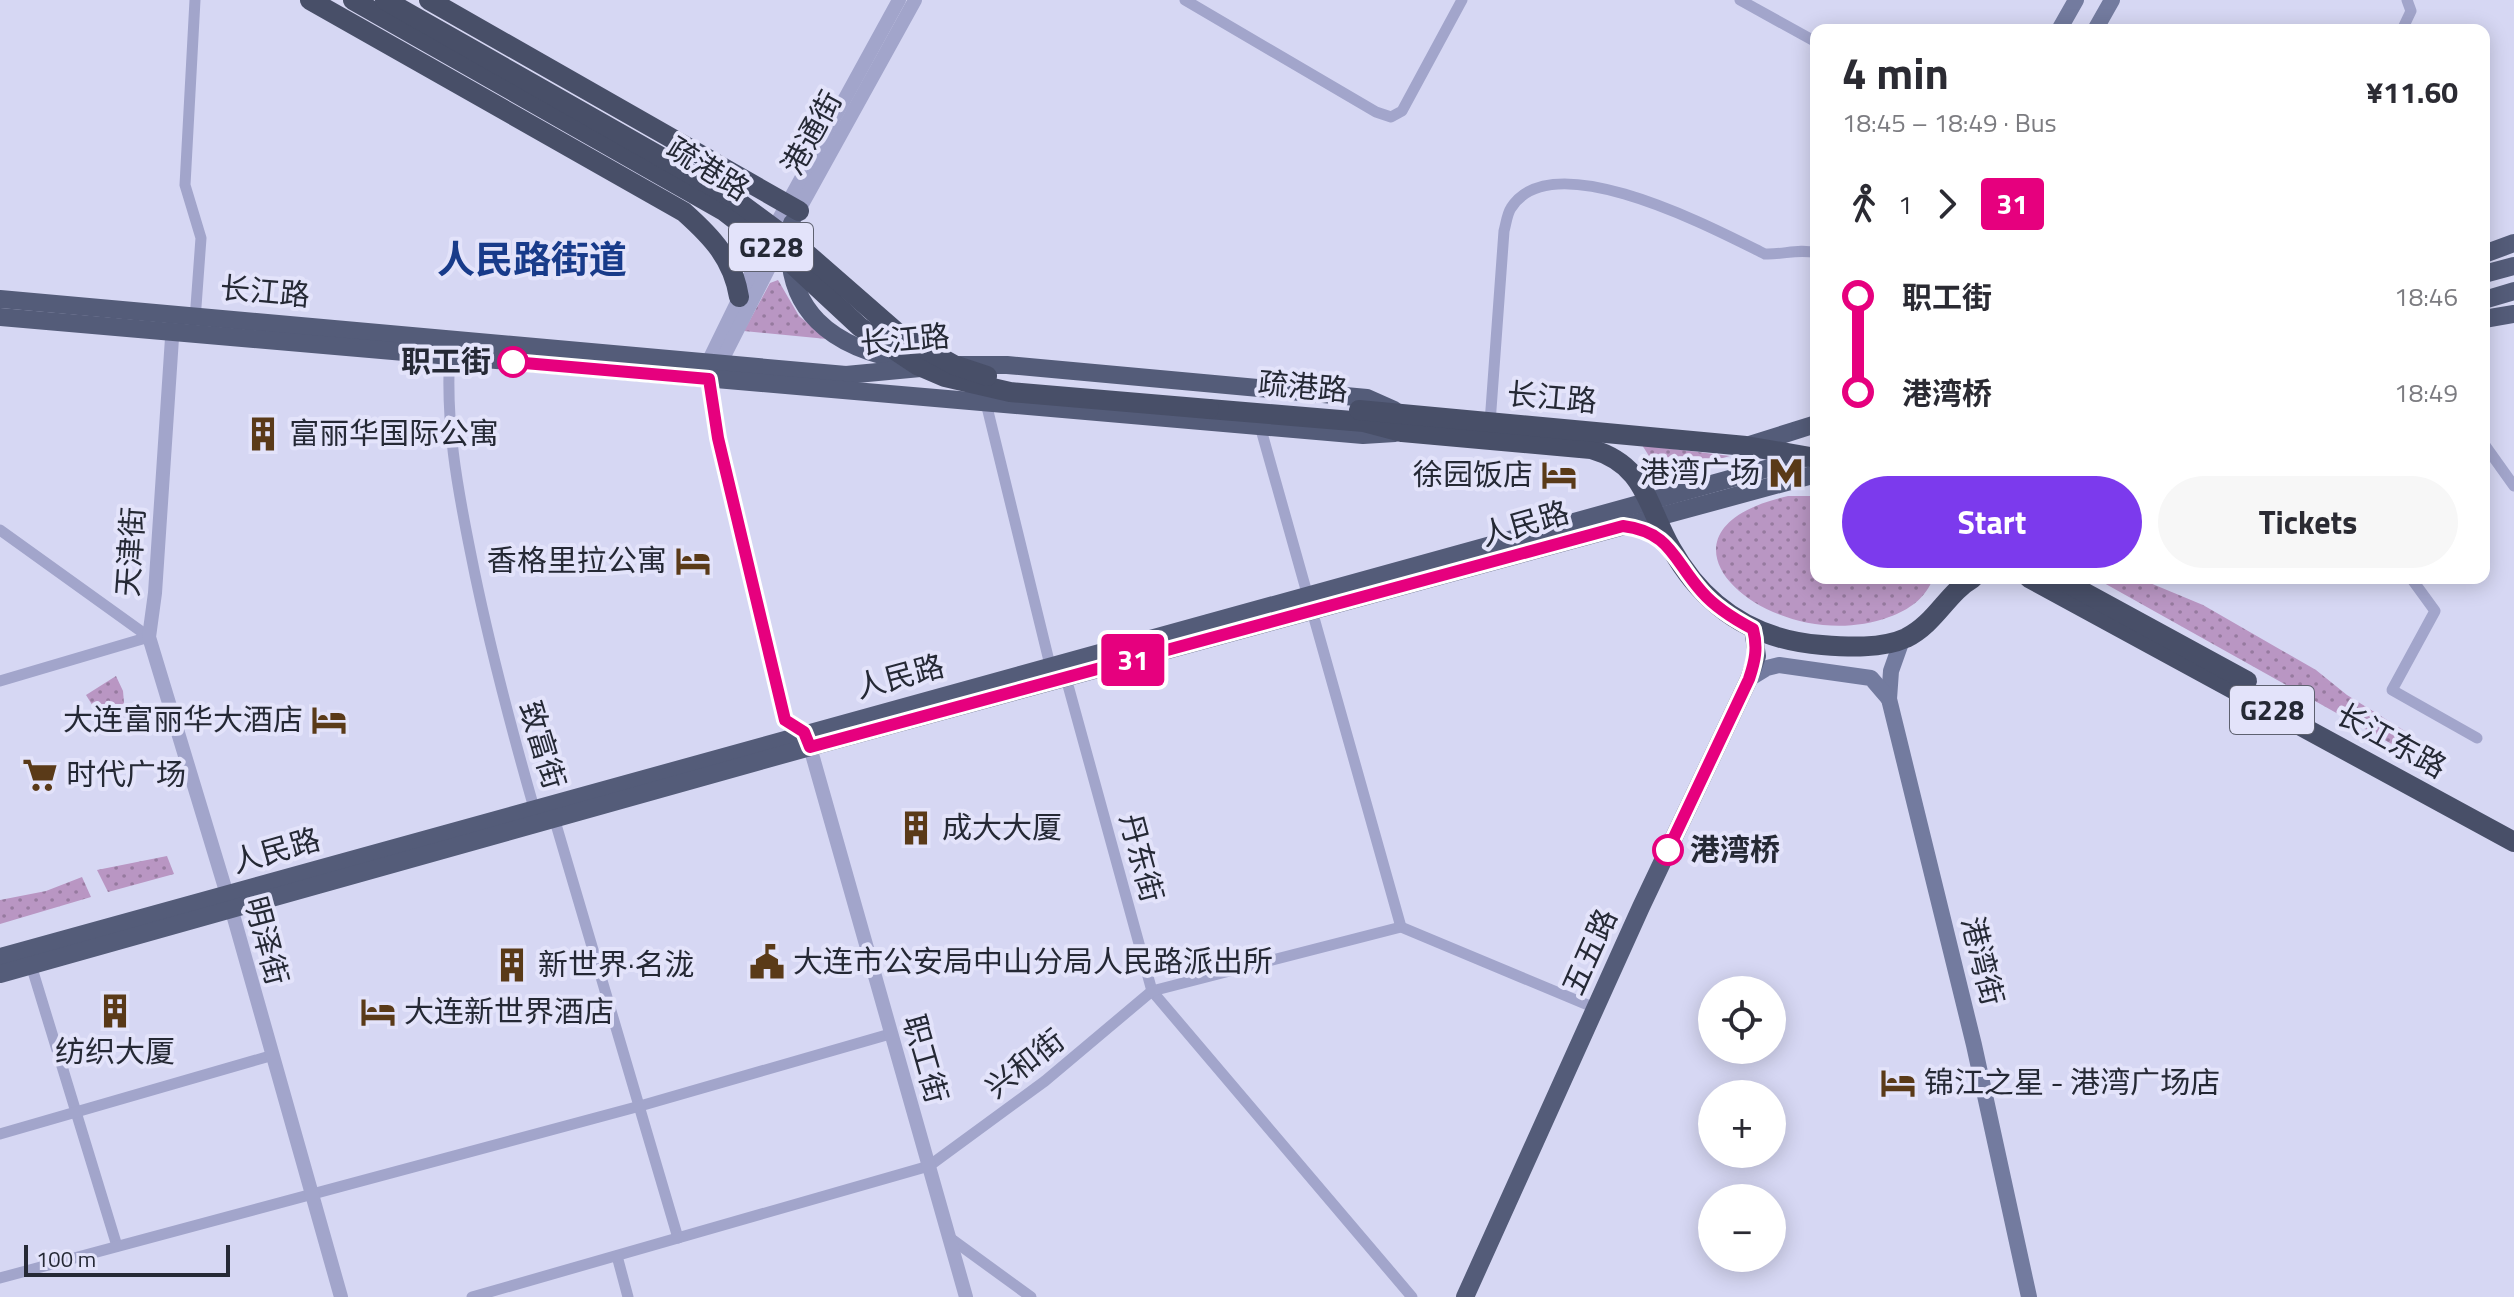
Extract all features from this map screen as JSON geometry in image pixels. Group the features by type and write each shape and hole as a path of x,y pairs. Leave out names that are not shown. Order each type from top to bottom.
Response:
{"highway":[{"path":"310,0 684,212 726,255 736,275 739,297"},
{"name":"疏港路","path":"353,0 724,211 789,261 860,327 917,365 945,377 1010,392 1209,403"},
{"name":"疏港路","path":"385,0 733,198 798,246 900,335 954,365 1011,380 1403,423"},
{"path":"429,0 793,213"},
{"name":"长江路","path":"1403,423 1490,423 1746,446 1810,460"},
{"name":"长江路","path":"1403,423 1591,449 1610,455 1626,466 1653,509"},
{"name":"G228","path":"1653,509 1670,547 1703,594 1727,615 1753,629 1810,644 1844,647 1902,640 1923,629 1958,586"},
{"name":"长江东路","path":"2040,584 2514,842"},
{"name":"长江东路","path":"2069,584 2514,826"}],"main road":[{"path":"2062,24 2076,0"},
{"path":"2098,24 2112,0"},
{"path":"793,213 791,267 799,293 812,316 830,335 856,349 877,355 939,366"},
{"path":"2490,252 2514,243"},
{"path":"2490,272 2514,266"},
{"path":"2490,298 2514,291"},
{"name":"长江路","path":"0,299 173,324"},
{"path":"2490,318 2514,314"},
{"name":"长江路","path":"0,317 173,324 713,368 846,375 939,366 1007,365 1367,398 1403,423"},
{"path":"713,368 986,403 1363,435 1403,423"},
{"path":"1746,446 1810,426"},
{"name":"人民路","path":"0,974 534,808 1066,678 1311,603 1810,462"},
{"path":"1620,518 1649,531 1670,547"},
{"name":"人民路","path":"0,957 555,821 1050,665 1311,603"},
{"name":"五五路","path":"1465,1297 1595,1008 1749,679 1757,656 1753,629"},
{"name":"港湾街","path":"1902,640 1891,671 1889,699 1970,1030 2029,1297"},
{"path":"1749,679 1779,665 1861,676 1881,687 1889,699"}],"street":[{"path":"195,0 185,185 201,238 195,326"},
{"name":"港通街","path":"713,368 899,0"},
{"name":"港通街","path":"713,368 739,297 793,213 915,0"},
{"path":"1185,0 1376,112 1391,117 1402,111 1462,0"},
{"path":"1740,0 1810,39"},
{"path":"2405,24 2411,11 2407,0"},
{"path":"1490,423 1504,231 1510,209 1521,198 1560,183 1583,185 1670,207 1765,254 1783,255 1803,249 1810,251"},
{"name":"天津街","path":"0,681 149,637 155,593 173,324"},
{"name":"致富街","path":"450,348 447,386 452,463 489,642 534,808 555,821 678,1238"},
{"name":"职工街","path":"713,368 718,438 785,720 807,740 853,890 890,1034 966,1297"},
{"path":"986,403 1050,665 1066,678"},
{"path":"1260,426 1401,927 1595,1008"},
{"path":"2490,452 2514,486"},
{"path":"0,530 149,637"},
{"path":"2415,584 2435,611 2392,690 2477,738"},
{"name":"明泽街","path":"149,637 229,902 270,1056 341,1297"},
{"name":"丹东街","path":"1066,678 1152,991 1412,1297"},
{"name":"兴和街","path":"472,1297 929,1166 1045,1081 1152,991 1401,927"},
{"path":"31,965 117,1246"},
{"path":"0,1278 640,1106 890,1034"},
{"path":"0,1134 270,1056"},
{"path":"950,1238 1031,1297"},
{"path":"617,1256 628,1297"}],"shaded area":[{"path":"778,280 799,316 827,339 744,331 770,283"},
{"path":"1642,445 1730,456 1661,475"},
{"name":"港湾广场","path":"1788,496 1810,496 1810,584 1930,584 1916,602 1896,614 1845,626 1802,621 1764,607 1734,586 1718,562 1719,537 1741,514"},
{"path":"2106,584 2152,584 2203,605 2316,670 2347,695 2440,753 2431,766"},
{"path":"116,676 123,691 125,715 111,735 86,695"},
{"path":"167,856 174,874 108,892 97,870"},
{"path":"82,877 91,897 0,924 0,900 46,891"}],"bus line":[{"name":"31","path":"513,362 709,379 718,438 785,720 804,732 810,747 1623,526 1649,531 1670,547 1703,594 1727,615 1753,629 1757,656 1668,850"}],"place":[{"name":"职工街","path":"513,362"},
{"name":"富丽华国际公寓","path":"263,434"},
{"name":"港湾广场","path":"1786,473"},
{"name":"徐园饭店","path":"1559,475"},
{"name":"香格里拉公寓","path":"693,561"},
{"name":"大连富丽华大酒店","path":"329,720"},
{"name":"时代广场","path":"40,775"},
{"name":"成大大厦","path":"916,828"},
{"name":"港湾桥","path":"1668,850"},
{"name":"大连市公安局中山分局人民路派出所","path":"767,962"},
{"name":"新世界·名泷","path":"512,965"},
{"name":"纺织大厦","path":"115,1011"},
{"name":"大连新世界酒店","path":"378,1012"},
{"name":"锦江之星 - 港湾广场店","path":"1898,1083"}],"district":[{"name":"人民路街道","path":"532,260"}]}
